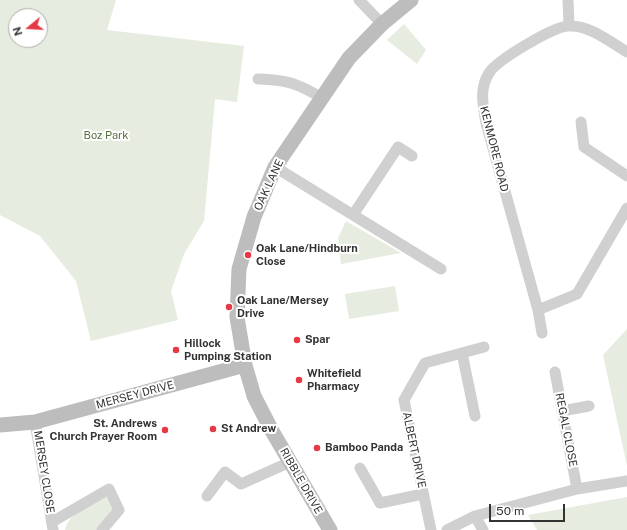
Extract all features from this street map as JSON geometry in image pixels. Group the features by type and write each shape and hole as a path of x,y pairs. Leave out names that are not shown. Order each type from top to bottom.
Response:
{"street":[{"path":"359,0 382,24"},
{"name":"OAK LANE","path":"245,365 237,317 238,269 254,216 275,167 349,58 382,24 411,0"},
{"path":"568,0 569,26"},
{"name":"KENMORE ROAD","path":"542,333 538,310 486,123 481,95 489,73 505,59 548,32 569,26 593,31 627,52"},
{"path":"258,79 284,80 300,85 322,98"},
{"path":"581,122 584,147 627,176"},
{"path":"353,215 398,147 412,156"},
{"path":"275,167 441,269"},
{"path":"538,310 577,294 627,208"},
{"name":"ALBERT DRIVE","path":"431,530 404,400 425,363 484,347"},
{"path":"462,353 475,416"},
{"name":"MERSEY DRIVE","path":"0,425 35,422 245,365"},
{"name":"RIBBLE DRIVE","path":"245,365 254,396 328,529"},
{"name":"REGAL CLOSE","path":"555,372 577,489"},
{"path":"562,411 589,406"},
{"name":"MERSEY CLOSE","path":"35,422 52,526 109,489 119,510 102,530"},
{"path":"207,496 225,472 241,484 290,462"},
{"path":"360,468 380,503 423,494"},
{"path":"447,530 475,516 577,489 627,481"},
{"path":"475,516 483,530"}],"green space":[{"name":"Boz Park","path":"0,0 116,0 107,30 244,46 237,102 215,99 204,221 184,254 171,291 178,320 91,341 76,281 40,236 0,215"},
{"path":"404,24 426,50 417,64 387,40"},
{"path":"346,221 401,253 341,264 338,238"},
{"path":"395,286 399,311 349,319 345,294"},
{"path":"627,329 627,466 603,355"},
{"path":"105,497 108,498 115,510 100,530 65,530 67,524 76,514 87,506"},
{"path":"627,497 627,530 537,530 528,515"}],"place":[{"name":"Oak Lane/Hindburn Close","path":"248,255"},
{"name":"Oak Lane/Mersey Drive","path":"229,307"},
{"name":"Spar","path":"297,340"},
{"name":"Hillock Pumping Station","path":"176,350"},
{"name":"Whitefield Pharmacy","path":"299,380"},
{"name":"St Andrew","path":"213,429"},
{"name":"St. Andrews Church Prayer Room","path":"165,430"},
{"name":"Bamboo Panda","path":"317,448"}]}
